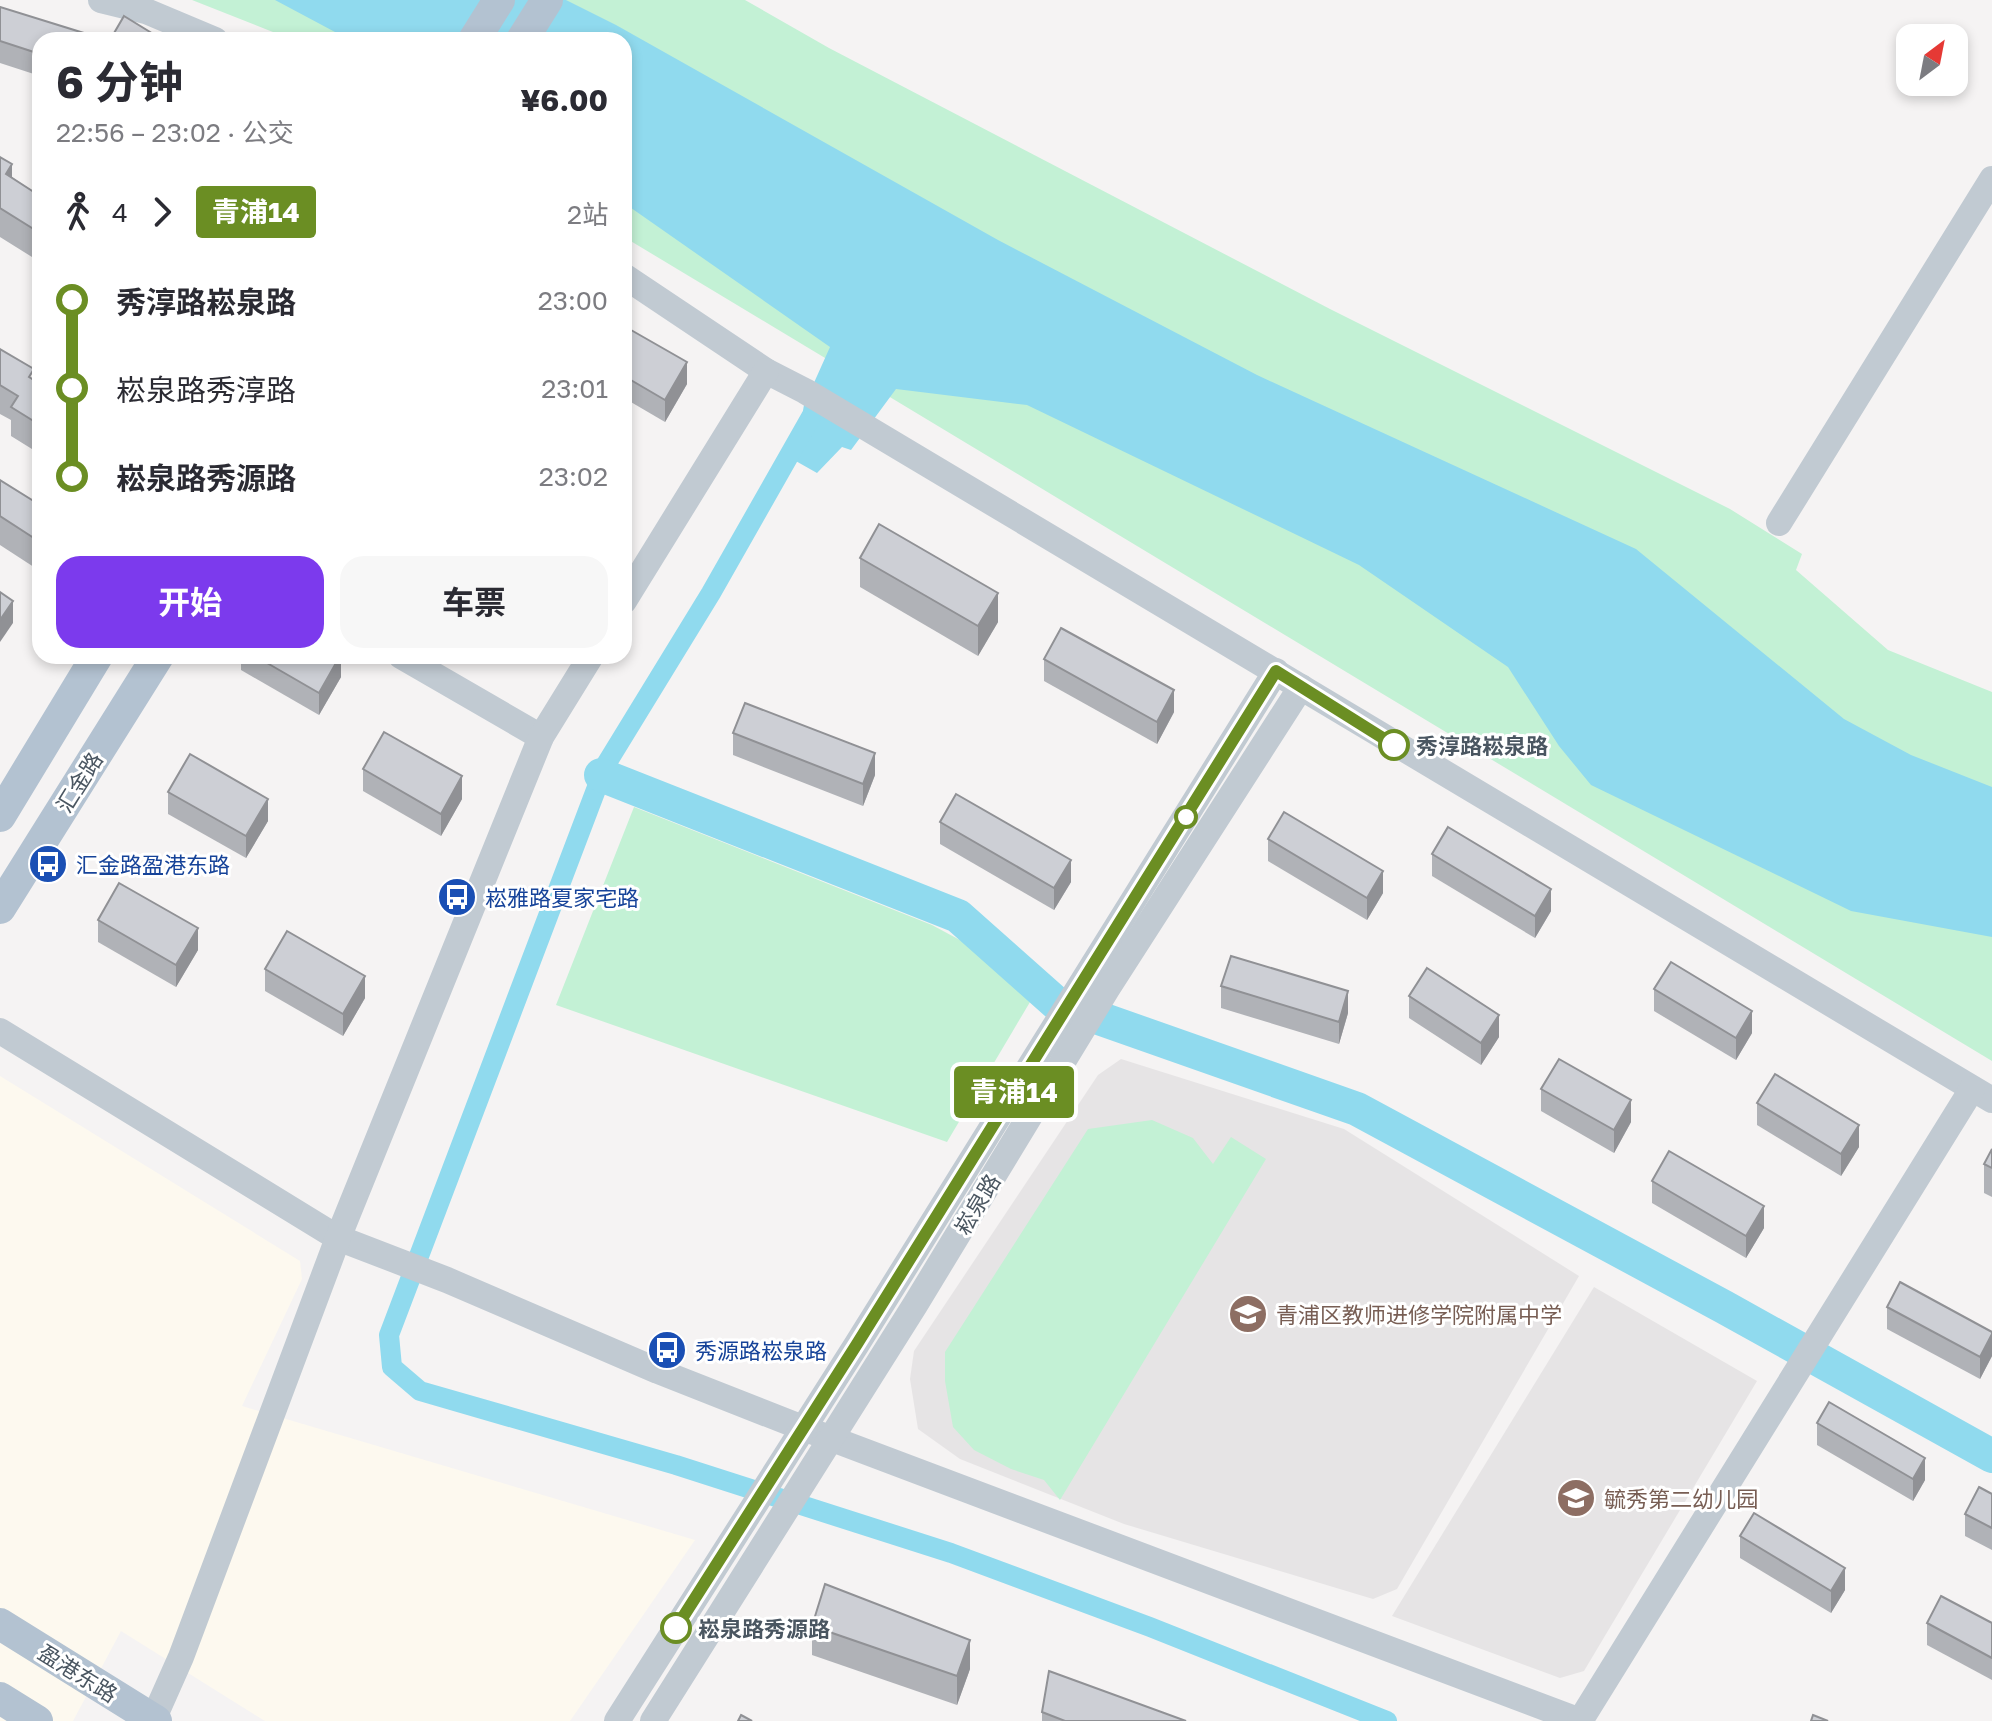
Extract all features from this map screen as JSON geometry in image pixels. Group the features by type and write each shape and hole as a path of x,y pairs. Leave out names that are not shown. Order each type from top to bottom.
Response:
{"main road":[{"path":"479,32 499,0"},
{"path":"527,32 547,0"},
{"path":"0,816 92,664"},
{"name":"汇金路","path":"0,908 153,664"},
{"name":"盈港东路","path":"0,1624 154,1720"},
{"path":"0,1698 37,1721"}],"street":[{"path":"101,0 146,11 196,32"},
{"path":"1779,523 1992,179"},
{"path":"0,1031 338,1238 803,1428 1580,1721 1833,1313 1982,1094 1276,671 805,391 766,371 632,281"},
{"path":"632,588 766,371"},
{"path":"415,664 541,737"},
{"path":"154,1720 181,1657 338,1238 541,737 586,664"},
{"name":"崧泉路","path":"653,1721 831,1438 1276,671"},
{"name":"崧泉路","path":"1095,985 1301,687"},
{"name":"崧泉路","path":"617,1721 803,1428 1065,1034"}],"shaded area":[{"name":"青浦区教师进修学院附属中学","path":"1121,1059 1344,1129 1579,1276 1397,1589 1373,1599 1124,1524 960,1459 918,1429 910,1379 914,1351 1098,1075"},
{"path":"0,1076 300,1261 302,1279 242,1406 695,1540 570,1721 265,1721 121,1631 73,1721 0,1721"},
{"name":"毓秀第二幼儿园","path":"1594,1287 1757,1381 1584,1671 1560,1678 1392,1616"}],"green space":[{"path":"192,0 745,0 829,48 1330,309 1730,509 1802,554 1796,570 1888,650 1992,692 1992,1061 632,242 632,32 273,32"},
{"path":"634,807 932,925 971,946 1030,1002 947,1142 556,1005"},
{"path":"1152,1120 1193,1138 1213,1164 1231,1137 1266,1159 1060,1500 1044,1480 1011,1469 974,1450 953,1427 945,1381 945,1352 1088,1129"}],"water":[{"path":"275,0 566,0 628,32 335,32"},
{"path":"632,34 998,240 1257,375 1636,549 1844,719 1911,755 1992,787 1992,937 1851,911 1591,785 1559,746 1508,667 1359,565 1027,405 896,389 851,450 842,447 817,473 794,460 804,405 830,347 632,209"}],"building":[{"path":"0,7 81,32 32,32 32,51 0,41"},
{"path":"124,16 150,32 115,32"},
{"path":"0,157 12,164 6,174 32,191 32,228 0,208"},
{"path":"632,331 687,362 665,400 632,381"},
{"path":"0,349 32,368 29,377 32,379 32,420 11,407 18,396 0,385"},
{"path":"0,480 32,500 32,537 0,516"},
{"path":"879,524 998,593 978,626 860,558"},
{"path":"0,592 13,601 0,620"},
{"path":"1061,628 1174,690 1157,722 1044,659"},
{"path":"269,664 335,664 319,693"},
{"path":"745,703 875,753 863,784 733,733"},
{"path":"384,732 462,776 441,814 363,769"},
{"path":"190,754 268,799 246,836 168,792"},
{"path":"956,794 1071,860 1054,888 940,822"},
{"path":"1284,812 1383,871 1367,898 1268,839"},
{"path":"1448,827 1551,889 1535,916 1432,854"},
{"path":"119,883 198,928 176,965 98,920"},
{"path":"287,931 365,976 343,1014 265,969"},
{"path":"1231,956 1348,991 1339,1022 1221,986"},
{"path":"1671,962 1752,1011 1736,1038 1654,989"},
{"path":"1427,968 1499,1015 1481,1043 1409,996"},
{"path":"1559,1059 1631,1100 1614,1130 1541,1089"},
{"path":"1775,1074 1859,1125 1841,1154 1757,1103"},
{"path":"1992,1149 1992,1168 1984,1164"},
{"path":"1669,1151 1764,1206 1746,1236 1652,1181"},
{"path":"1900,1282 1992,1332 1980,1357 1887,1307"},
{"path":"1829,1402 1925,1458 1913,1479 1817,1423"},
{"path":"1979,1487 1992,1494 1992,1528 1965,1514"},
{"path":"1754,1513 1845,1568 1831,1591 1740,1536"},
{"path":"825,1584 970,1640 957,1676 812,1626"},
{"path":"1941,1596 1992,1623 1992,1658 1927,1623"},
{"path":"1049,1671 1186,1721 1065,1721 1042,1712"},
{"path":"741,1715 752,1721 738,1721"},
{"path":"1813,1715 1828,1721 1811,1721"}],"waterway":[{"path":"811,417 711,593 605,766 389,1335 392,1367 420,1391 676,1465 951,1553 1150,1627 1387,1721"},
{"path":"601,775 958,916 1056,1003 1357,1109 1992,1456"}],"bus line":[{"name":"青浦14","path":"676,1628 857,1344 1276,671 1394,745"}],"place":[{"name":"秀淳路崧泉路","path":"1394,745"},
{"name":"汇金路盈港东路","path":"48,864"},
{"name":"崧雅路夏家宅路","path":"457,897"},
{"name":"青浦区教师进修学院附属中学","path":"1248,1314"},
{"name":"秀源路崧泉路","path":"667,1350"},
{"name":"毓秀第二幼儿园","path":"1576,1498"},
{"name":"崧泉路秀源路","path":"676,1628"}]}
